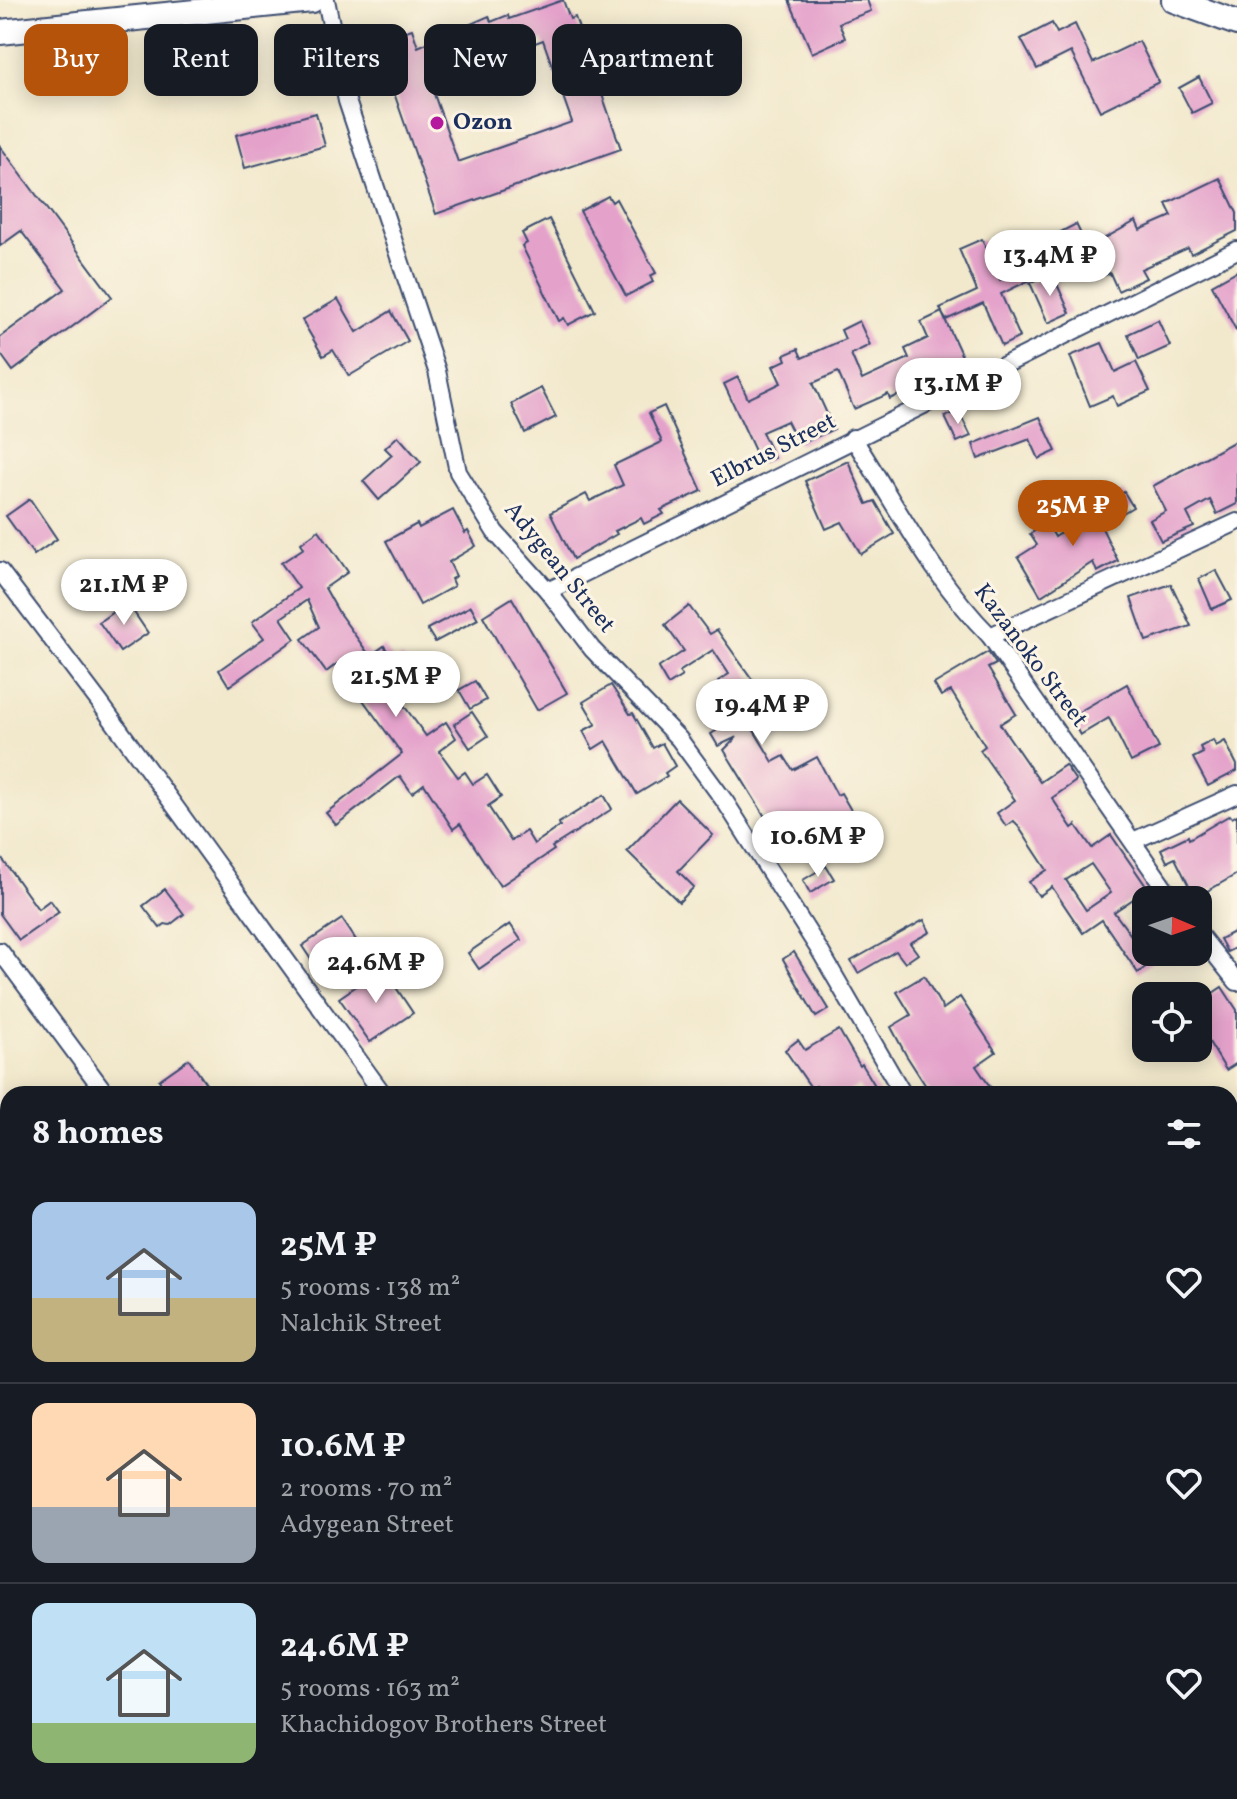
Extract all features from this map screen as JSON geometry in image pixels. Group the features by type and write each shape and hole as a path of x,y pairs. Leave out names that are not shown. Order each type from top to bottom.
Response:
{"street":[{"path":"0,32 312,0"},
{"name":"Adygean Street","path":"326,0 347,101 437,371 458,472 495,532 548,591 592,649 679,739 726,803 820,951 898,1086"},
{"path":"1174,0 1237,23"},
{"name":"Elbrus Street","path":"548,591 1237,250"},
{"name":"Kazanoko Street","path":"853,438 902,513 923,553 963,610 990,636 1164,886"},
{"path":"990,636 1237,522"},
{"path":"0,571 100,703 377,1086"},
{"path":"1133,841 1237,794"},
{"path":"0,951 100,1086"},
{"path":"1212,951 1237,982"}],"building":[{"path":"563,0 570,19 575,17 577,24 552,24 552,65 543,40 536,43 536,24 471,24 489,16 491,22 508,15 509,19"},
{"path":"789,0 867,0 871,11 839,23 845,38 812,53"},
{"path":"1052,23 1057,33 1075,24 1093,63 1139,41 1159,82 1100,111 1071,52 1037,69 1021,39"},
{"path":"412,29 418,47 424,44 424,96 435,96 458,162 572,122 563,96 603,96 621,149 436,214 395,96 408,96 408,30"},
{"path":"1199,77 1212,103 1192,113 1179,88"},
{"path":"316,113 325,146 245,168 236,135"},
{"path":"0,146 112,297 13,371 0,353 0,337 65,289 21,231 0,246"},
{"path":"1220,178 1237,213 1237,231 1191,254 1188,248 1141,269 1146,278 1118,291 1110,273 1105,275 1091,246 1136,221 1140,230 1172,216 1166,204"},
{"path":"608,196 612,202 616,199 656,273 650,276 653,282 626,296 580,211"},
{"path":"549,219 595,311 568,325 564,318 559,321 522,246 527,243 522,233"},
{"path":"1076,224 1090,253 1064,266 1049,238"},
{"path":"982,239 1000,280 1024,268 1030,280 1001,294 1020,337 1002,346 983,303 946,320 942,313 966,365 890,399 888,394 854,409 838,372 813,383 834,429 799,445 787,421 762,432 774,458 761,464 724,384 738,377 748,399 781,383 773,366 786,360 784,355 798,349 802,358 845,339 841,330 859,321 870,345 851,354 862,380 909,358 905,349 928,338 921,322 942,312 940,308 977,291 959,249"},
{"path":"1237,271 1237,332 1212,285"},
{"path":"1052,273 1070,313 1048,323 1030,283"},
{"path":"338,299 357,332 391,311 408,341 349,376 333,350 323,356 302,320"},
{"path":"1158,320 1170,346 1139,360 1128,334"},
{"path":"1102,343 1115,372 1136,362 1150,391 1117,406 1113,396 1090,406 1070,356"},
{"path":"541,388 556,417 525,433 511,404"},
{"path":"664,406 702,491 661,510 664,514 644,524 641,518 615,531 617,534 573,559 550,513 586,494 590,501 623,485 614,465 662,442 649,413"},
{"path":"958,410 971,436 957,442 945,417"},
{"path":"1040,417 1056,451 1039,459 1030,439 978,459 973,444"},
{"path":"398,436 421,462 379,500 363,481 392,455 385,448"},
{"path":"1237,440 1237,504 1217,514 1210,500 1187,513 1194,527 1161,541 1150,520 1166,511 1153,486"},
{"path":"848,461 867,504 875,501 894,534 861,554 842,522 826,529 805,481"},
{"path":"1124,492 1133,507 1101,526 1118,561 1097,572 1093,562 1041,596 1018,557 1037,545 1030,534 1047,523 1055,537"},
{"path":"30,499 57,539 34,555 6,516"},
{"path":"453,510 476,546 449,562 456,576 451,579 454,586 420,605 386,541 417,524 419,528"},
{"path":"319,530 348,572 325,588 339,613 370,656 384,646 395,662 402,657 421,684 400,700 426,736 446,722 456,738 439,751 458,777 465,772 473,784 487,775 501,797 488,806 511,841 526,831 534,844 560,826 559,823 604,795 612,809 552,847 554,850 500,886 460,824 453,829 424,784 412,793 400,776 336,825 326,813 402,754 337,664 326,672 302,639 319,627 307,600 281,618 295,639 229,686 219,670 264,638 252,622 299,588 281,563 304,548 301,543"},
{"path":"1216,570 1232,600 1212,609 1199,579"},
{"path":"1171,584 1191,626 1146,641 1131,598"},
{"path":"512,598 567,693 537,710 483,616"},
{"path":"127,602 148,633 120,652 99,622"},
{"path":"471,606 478,619 435,642 427,629"},
{"path":"689,606 710,634 717,630 764,696 762,698 772,715 752,727 773,762 784,756 793,770 817,757 837,795 841,793 856,819 826,837 832,849 820,857 805,833 783,846 724,750 737,737 718,746 711,734 740,716 718,681 729,674 713,650 679,672 682,676 668,685 658,668 684,651 665,625"},
{"path":"988,652 996,664 988,668 1016,714 1000,724 1040,782 1065,765 1076,781 1052,798 1072,828 1076,825 1092,848 1111,835 1146,886 1132,886 1132,900 1114,912 1132,937 1132,964 1102,920 1083,933 1052,887 1039,896 1029,882 1047,870 1016,823 1013,821 1006,826 997,813 1015,800 980,750 985,746 951,691 941,696 934,684","holes":["1091,864 1111,893 1086,910 1066,880"]},
{"path":"475,681 486,700 470,709 459,690"},
{"path":"1127,684 1159,748 1131,762 1109,718 1080,735 1070,717"},
{"path":"611,685 630,714 633,713 653,748 662,743 675,766 665,773 667,776 637,794 606,741 593,749 583,731 596,724 583,702"},
{"path":"472,712 488,736 470,748 454,724"},
{"path":"1213,740 1216,746 1225,741 1237,771 1208,786 1193,758 1203,753 1200,747"},
{"path":"677,799 713,835 678,871 694,887 679,902 627,851"},
{"path":"1230,815 1232,818 1237,815 1237,874 1212,888 1189,886 1175,858 1167,862 1161,849 1188,836 1189,839"},
{"path":"0,856 38,909 50,900 59,912 19,940 0,914"},
{"path":"826,866 834,879 810,893 803,880"},
{"path":"165,889 184,914 170,925 160,928 143,906"},
{"path":"342,919 356,940 316,967 302,946"},
{"path":"924,920 930,932 910,943 918,954 905,963 896,951 858,973 851,961"},
{"path":"510,924 521,940 479,969 468,953"},
{"path":"1237,930 1237,947 1227,952 1220,939"},
{"path":"794,952 829,1009 816,1017 783,959"},
{"path":"1133,966 1147,966 1138,973"},
{"path":"383,968 413,1013 370,1042 339,998"},
{"path":"924,976 943,1009 960,997 996,1052 976,1066 990,1086 926,1086 891,1027 911,1015 897,992"},
{"path":"1222,987 1237,1010 1237,1063 1226,1070 1212,1047 1212,994"},
{"path":"839,1030 875,1086 810,1086 785,1050 798,1040 805,1050"},
{"path":"189,1059 208,1086 163,1086 159,1080"}],"place":[{"name":"Ozon","path":"437,123"}]}
